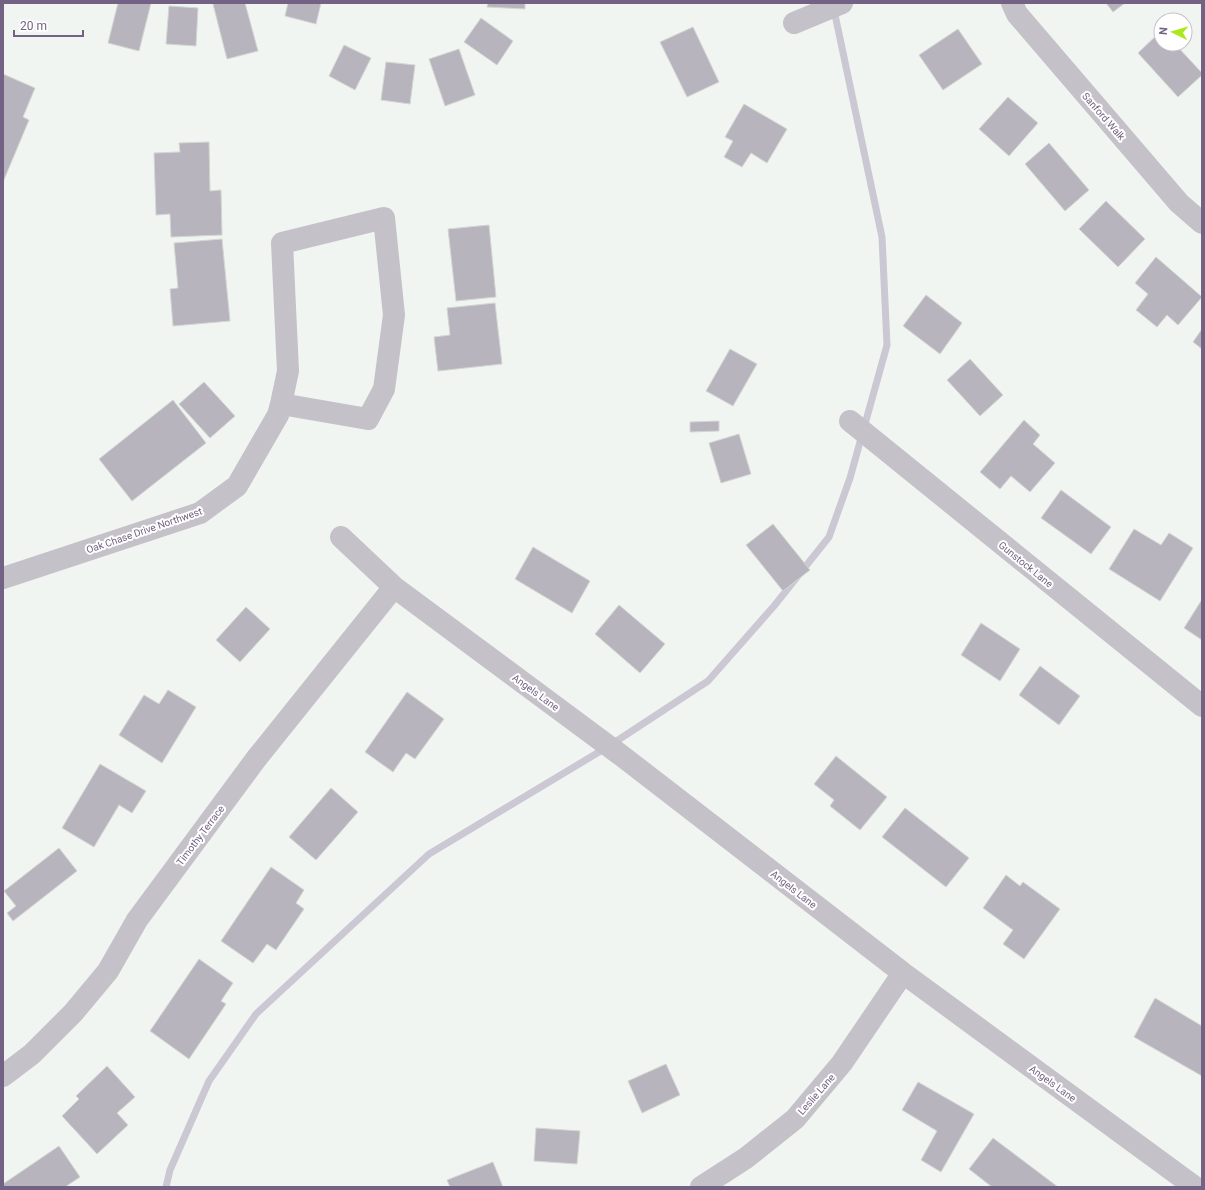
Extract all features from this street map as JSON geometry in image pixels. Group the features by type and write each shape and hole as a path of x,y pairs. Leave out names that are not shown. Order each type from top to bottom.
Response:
{"street":[{"path":"794,22 842,3"},
{"name":"Sanford Walk","path":"1012,3 1017,14 1169,192 1202,223"},
{"name":"Oak Chase Drive Northwest","path":"3,578 200,513 237,486 278,414 288,371 282,242 384,218 394,315 384,389 368,419 281,404"},
{"name":"Gunstock Lane","path":"850,421 1202,706"},
{"name":"Angels Lane","path":"341,538 394,587 622,756 903,973 1195,1187"},
{"name":"Timothy Terrace","path":"3,1076 32,1054 73,1013 108,971 137,920 251,765 394,587"},
{"name":"Leslie Lane","path":"701,1187 746,1158 795,1119 842,1063 903,973"}],"building":[{"path":"118,3 151,3 139,51 108,43"},
{"path":"245,3 258,51 227,59 213,4"},
{"path":"288,3 321,3 316,24 285,16"},
{"path":"488,3 525,3 525,9 487,7"},
{"path":"1106,3 1125,3 1113,12"},
{"path":"169,6 198,8 196,46 166,44"},
{"path":"481,18 513,41 497,65 464,42"},
{"path":"693,27 719,82 687,97 660,42"},
{"path":"958,29 982,64 943,90 919,55"},
{"path":"1153,39 1153,52 1182,52 1202,73 1202,75 1178,97 1138,53"},
{"path":"344,45 371,58 355,90 329,76"},
{"path":"459,49 475,95 445,106 429,59"},
{"path":"386,62 415,65 410,104 381,100"},
{"path":"3,74 35,88 23,117 29,120 3,182"},
{"path":"1008,97 1038,123 1009,156 979,129"},
{"path":"744,104 787,129 767,163 751,153 742,167 724,157 733,141 725,137"},
{"path":"209,142 210,191 221,190 222,235 171,237 170,214 156,215 154,153 180,152 179,143"},
{"path":"1049,143 1089,190 1065,211 1025,164"},
{"path":"1106,201 1145,239 1118,267 1079,229"},
{"path":"489,225 496,297 456,301 448,229"},
{"path":"222,239 230,321 173,326 170,289 178,288 174,243"},
{"path":"1156,257 1202,297 1178,325 1167,315 1157,327 1136,310 1148,294 1135,283"},
{"path":"926,295 962,323 940,354 903,326"},
{"path":"495,303 502,364 438,371 434,337 450,335 447,308"},
{"path":"1202,329 1202,349 1193,342"},
{"path":"730,349 757,364 733,406 706,391"},
{"path":"970,359 1003,395 980,416 947,380"},
{"path":"204,382 235,416 210,438 179,404"},
{"path":"173,400 206,443 132,501 99,459"},
{"path":"1024,420 1040,435 1033,444 1055,463 1030,492 1011,476 1000,489 980,472"},
{"path":"719,421 719,431 690,432 690,422"},
{"path":"739,434 751,474 721,483 709,443"},
{"path":"1061,490 1111,527 1091,554 1041,518"},
{"path":"773,524 810,570 783,591 746,545"},
{"path":"1134,529 1161,545 1169,533 1193,548 1160,601 1109,569"},
{"path":"533,547 590,581 572,613 515,579"},
{"path":"1201,601 1202,602 1202,640 1184,628"},
{"path":"619,605 665,644 640,673 595,634"},
{"path":"246,607 270,629 240,662 216,640"},
{"path":"981,623 1020,649 1000,681 961,655"},
{"path":"1040,666 1080,696 1059,725 1019,695"},
{"path":"168,690 196,707 162,763 119,735 144,695 159,704"},
{"path":"407,692 444,719 415,759 406,753 393,772 365,752"},
{"path":"836,756 887,797 860,830 830,806 834,800 814,784"},
{"path":"100,764 146,791 132,813 119,805 94,847 62,828"},
{"path":"331,788 358,812 316,860 289,837"},
{"path":"905,808 969,858 946,887 882,837"},
{"path":"59,848 77,871 13,921 7,913 16,906 4,891"},
{"path":"271,867 304,890 296,903 304,909 276,950 267,944 253,963 221,941"},
{"path":"1006,875 1020,886 1023,882 1060,909 1024,959 1003,944 1013,930 983,908"},
{"path":"199,959 233,983 221,1001 226,1004 189,1059 150,1031"},
{"path":"1155,998 1202,1026 1202,1076 1134,1037"},
{"path":"666,1064 680,1095 642,1113 628,1081"},
{"path":"107,1066 135,1097 117,1113 128,1125 97,1154 62,1116 79,1099 76,1096"},
{"path":"918,1082 974,1114 941,1172 921,1160 937,1131 902,1110"},
{"path":"536,1128 580,1131 577,1164 534,1161"},
{"path":"993,1138 1058,1187 992,1187 969,1169"},
{"path":"59,1146 80,1177 65,1187 3,1187 3,1184"},
{"path":"493,1162 503,1187 450,1187 447,1180"}],"waterway":[{"path":"166,1187 170,1170 209,1081 256,1014 429,854 609,746 708,681 774,606 829,537 850,478 887,345 882,237 834,10"}]}
